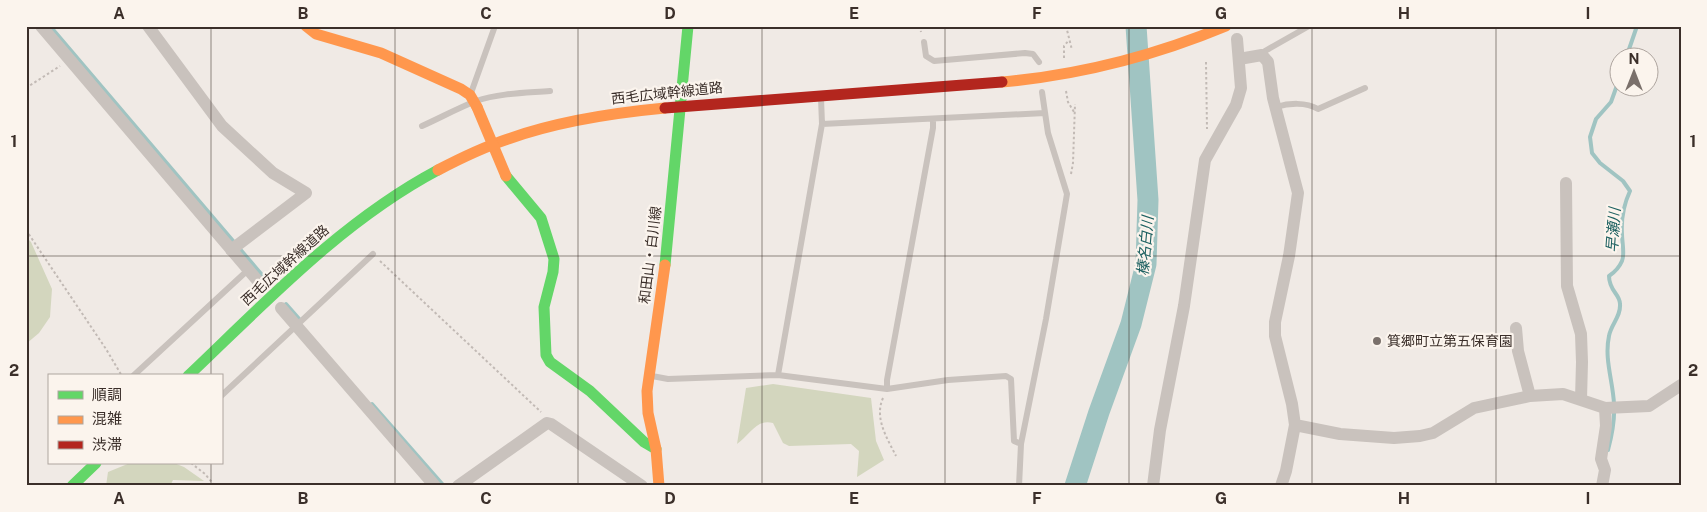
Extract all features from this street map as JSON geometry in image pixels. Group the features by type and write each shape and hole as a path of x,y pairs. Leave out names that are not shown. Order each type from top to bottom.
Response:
{"main road":[{"path":"306,26 316,34 381,53 461,89 474,101 506,176 541,218 554,259 544,308 546,355 550,362 590,391 644,442 656,449"},
{"name":"和田山・白川線","path":"662,484 648,413 648,376 665,266 688,26"},
{"name":"西毛広域幹線道路","path":"190,374 331,242 366,214 443,166 518,135 569,121 620,112 1017,80 1078,72 1123,61 1201,37 1226,26"},
{"path":"72,486 95,464"}],"street":[{"path":"41,26 263,287"},
{"path":"148,26 222,126 272,173 306,193 232,250"},
{"path":"1153,486 1158,446 1184,306 1205,160 1236,105 1241,88 1237,40"},
{"path":"1239,59 1262,55 1268,62 1276,107 1298,194 1289,256 1275,322 1275,336 1292,404 1295,424 1282,486"},
{"path":"1566,183 1568,286 1581,334 1580,399"},
{"path":"281,308 435,486"},
{"path":"1516,328 1518,351 1530,396"},
{"path":"1295,424 1340,434 1394,438 1420,436 1433,433 1474,408 1530,396 1563,394 1611,407 1649,406 1681,385"},
{"path":"1602,486 1606,426 1611,407"},
{"path":"458,486 547,423 642,486"}],"lane":[{"path":"474,101 494,26"},
{"path":"1262,55 1265,51 1309,26"},
{"path":"924,42 926,56 934,61 1025,53 1033,54 1039,62"},
{"path":"1276,107 1307,104 1318,109 1365,88"},
{"path":"422,126 474,101 499,96 550,91"},
{"path":"1019,486 1021,444 1046,319 1067,194 1048,132 1042,92"},
{"path":"778,375 822,124 820,95"},
{"path":"822,124 1045,112"},
{"path":"887,389 887,380 933,128 933,119"},
{"path":"222,395 373,254"},
{"path":"135,374 249,269"},
{"path":"648,376 668,379 778,375 887,389 948,380 1006,376 1011,379 1014,442 1021,444"}],"path":[{"path":"1066,26 1072,50"},
{"path":"1064,60 1064,46 1070,40"},
{"path":"26,88 70,60"},
{"path":"1206,62 1207,131"},
{"path":"1066,89 1068,102 1075,114"},
{"path":"1067,194 1073,163 1075,104"},
{"path":"26,230 121,374"},
{"path":"373,254 543,413 547,423"},
{"path":"887,389 879,407 886,436 896,456"},
{"path":"192,464 205,474 215,486"}],"green space":[{"path":"26,237 31,242 52,289 50,317 39,333 26,344"},
{"path":"773,384 871,398 876,441 884,460 857,477 859,451 851,444 789,446 783,443 773,423 767,422 758,425 737,444 746,388"},
{"path":"128,464 176,464 204,481 173,480 170,486 106,486 108,472"}],"waterway":[{"path":"50,26 268,282"},
{"name":"榛名白川","path":"1075,486 1131,324 1146,264 1148,200 1136,26"},
{"name":"早瀬川","path":"1629,48 1637,26"},
{"name":"早瀬川","path":"1608,450 1613,427 1614,410 1608,362 1608,345 1610,332 1620,309 1620,301 1609,281 1609,276 1618,268 1623,258 1623,217 1630,191 1623,181 1600,163 1592,153 1590,137 1596,119 1612,98"},
{"path":"286,304 301,321"},
{"path":"372,404 444,486"}],"traffic: fast":[{"path":"665,265 688,26"},
{"path":"190,374 306,264 337,238 403,190 438,170"},
{"path":"506,176 541,218 554,259 553,272 544,307 546,355 550,362 590,391 644,442 656,449"},
{"path":"72,486 95,464"}],"traffic: slow":[{"path":"306,26 316,34 381,53 461,89 470,95 477,107"},
{"path":"1002,82 1060,75 1116,63 1199,37 1226,26"},
{"path":"477,107 506,176"},
{"path":"438,170 490,146 546,127 605,115 665,108"},
{"path":"659,486 656,449 648,413 647,391 665,265"}],"traffic: jam":[{"path":"665,108 1002,82"}],"place":[{"name":"箕郷町立第五保育園","path":"1377,341"}]}
